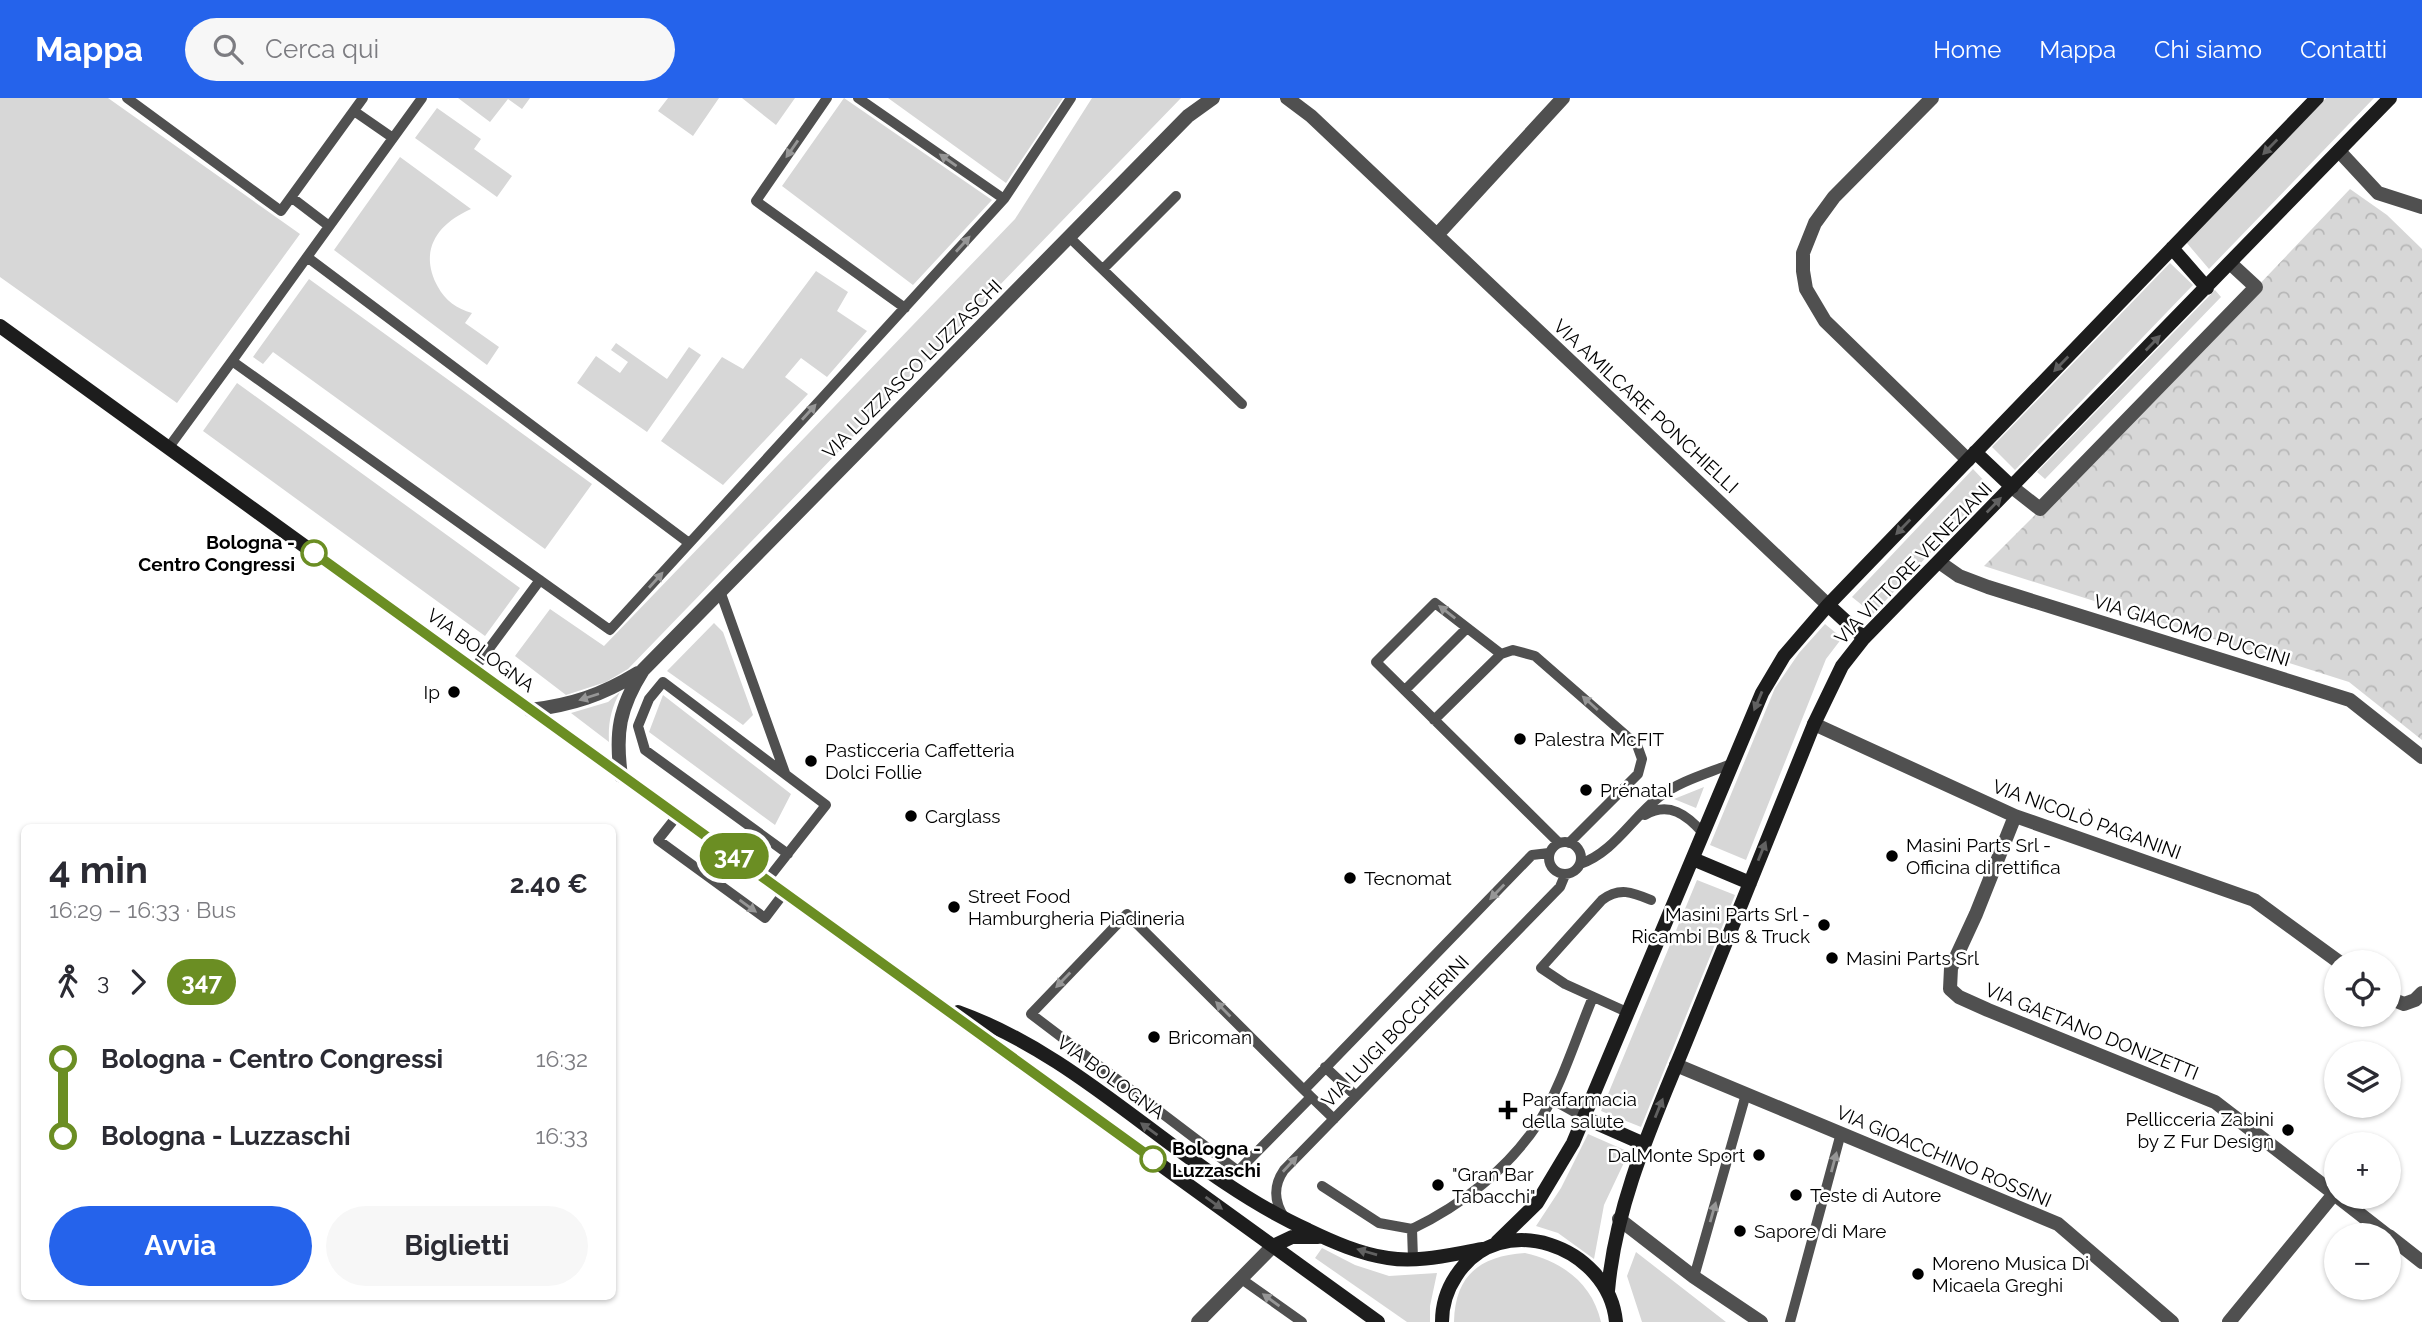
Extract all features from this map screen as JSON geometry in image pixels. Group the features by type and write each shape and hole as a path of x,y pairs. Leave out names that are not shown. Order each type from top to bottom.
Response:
{"main road":[{"name":"VIA VITTORE VENEZIANI","path":"1497,1242 1537,1203 1573,1143 1768,680 1790,648 1828,605 2317,98"},
{"name":"VIA VITTORE VENEZIANI","path":"1608,1291 1611,1254 1619,1219 1644,1144 1814,724 1842,666 1864,638 2390,98"},
{"path":"2172,248 2207,288"},
{"name":"VIA BOLOGNA","path":"0,326 1378,1322"},
{"path":"1971,456 2012,487"},
{"path":"1828,605 1864,638"},
{"path":"1693,859 1750,883"},
{"name":"VIA BOLOGNA","path":"940,1005 982,1020 1038,1048 1226,1184 1286,1220 1324,1238 1366,1253 1390,1258 1413,1259 1483,1249"},
{"path":"1585,1118 1644,1144"},
{"name":"VIA BOLOGNA","path":"1273,1246 1292,1237 1324,1238"},
{"name":"VIA BOLOGNA","path":"1442,1322 1447,1291 1462,1266 1483,1249 1497,1242 1511,1240 1548,1244 1570,1253 1591,1268 1608,1291 1616,1322"}],"street":[{"name":"VIA LUZZASCO LUZZASCHI","path":"621,776 618,745 620,721 631,689 643,670 1188,116 1213,98"},
{"path":"1287,98 1311,116 1437,235 1563,98"},
{"path":"1932,98 1835,197 1815,223 1803,253 1803,271 1806,289 1825,321 1971,456"},
{"path":"2339,151 2378,192 2422,207"},
{"name":"VIA AMILCARE PONCHIELLI","path":"1437,235 1828,605"},
{"path":"2012,487 2040,509 2049,500 2256,287 2230,264"},
{"name":"VIA GIACOMO PUCCINI","path":"1939,562 1959,576 1988,587 2350,699 2422,757"},
{"name":"VIA LUZZASCO LUZZASCHI","path":"530,710 594,696 643,670"},
{"name":"VIA NICOLÒ PAGANINI","path":"1814,724 2015,816 2254,900 2324,951"},
{"name":"VIA GAETANO DONIZETTI","path":"2015,816 1951,968 1950,989 1959,997 1988,1010 2215,1102 2324,1186"},
{"path":"2401,1003 2415,1000 2422,993"},
{"name":"VIA GIOACCHINO ROSSINI","path":"1676,1065 2058,1224 2172,1322"},
{"path":"2229,1322 2324,1209"},
{"name":"VIA GAETANO DONIZETTI","path":"2354,1209 2372,1223"},
{"path":"1619,1219 1694,1277 1761,1322"},
{"path":"1205,1320 1240,1278 1273,1246"},
{"name":"VIA GAETANO DONIZETTI","path":"2401,1246 2422,1262"}],"lane":[{"path":"127,98 281,211 363,98"},
{"path":"169,447 422,98"},
{"path":"827,98 756,201 905,308"},
{"path":"858,98 1004,199"},
{"path":"232,361 610,630 1004,199 1071,98"},
{"path":"354,111 393,138"},
{"path":"1104,268 1176,196"},
{"path":"291,197 329,226"},
{"path":"1069,237 1242,404"},
{"path":"307,257 689,543"},
{"path":"474,669 540,580"},
{"path":"720,591 785,774"},
{"path":"1434,720 1501,654 1435,603 1376,662 1434,720 1564,843 1579,851 1580,864"},
{"path":"1405,690 1467,628"},
{"name":"VIA LUIGI BOCCHERINI","path":"1307,1093 1127,914 1031,1014 1238,1171 1307,1093 1325,1067 1532,855 1549,853 1564,843 1638,774 1641,753 1637,745 1535,656 1513,650 1501,654"},
{"path":"767,880 788,854 827,805 663,682 649,699 638,726 645,750 788,854"},
{"name":"VIA LUIGI BOCCHERINI","path":"1286,1220 1275,1194 1279,1178 1560,887 1565,875 1601,854 1669,791 1733,763"},
{"name":"VIA LUIGI BOCCHERINI","path":"1636,820 1653,810 1664,808 1689,818 1703,833"},
{"path":"677,816 659,840 765,918 784,893"},
{"path":"1549,853 1552,869 1565,875"},
{"path":"1629,1013 1565,984 1541,968 1611,893 1632,892 1651,900"},
{"path":"1322,1186 1379,1223 1412,1229 1460,1203 1503,1164 1540,1120 1593,997"},
{"path":"1325,1067 1356,1096"},
{"path":"1307,1093 1334,1119"},
{"path":"1694,1277 1746,1094"},
{"path":"1551,1099 1585,1118"},
{"path":"1790,1322 1841,1133"},
{"path":"1412,1229 1413,1259"},
{"path":"1240,1278 1301,1322"}],"green space":[{"path":"0,98 108,98 300,234 177,403 0,277"},
{"path":"458,98 530,98 522,109 508,99 490,122"},
{"path":"668,98 719,98 693,136 658,111"},
{"path":"742,98 795,98 776,125"},
{"path":"844,98 992,200 913,285 782,186"},
{"path":"888,98 1063,98 1006,183"},
{"path":"1092,98 1181,98 628,669 606,682 566,695 515,656 550,609 604,646 1015,219"},
{"path":"2326,98 2374,98 2209,269 2186,242"},
{"path":"437,108 481,139 474,149 512,176 497,197 415,138"},
{"path":"400,157 471,209 449,222 440,231 434,240 430,262 432,274 444,296 456,306 472,313 465,323 499,347 487,365 334,250"},
{"path":"2350,189 2387,215 2422,249 2422,740 2349,682 1984,566 2132,418"},
{"path":"2170,263 2193,285 2015,470 1992,447"},
{"path":"816,271 848,292 837,311 867,331 827,377 801,358 785,377 808,394 723,485 661,441 722,357 743,369"},
{"path":"309,279 592,484 545,549 273,352 263,364 253,357"},
{"path":"2215,290 2221,297 2045,479 2037,472"},
{"path":"616,343 667,379 689,347 701,355 647,432 577,383 596,356 620,373 628,362 611,350"},
{"path":"237,383 520,588 485,636 203,431"},
{"path":"1973,469 1991,488 1873,614 1852,597"},
{"path":"714,623 723,632 753,715 743,725 667,671"},
{"path":"1825,624 1842,638 1826,659 1746,860 1710,845 1775,688 1799,653"},
{"path":"620,692 611,716 609,742 571,713 608,702"},
{"path":"663,695 791,794 775,825 649,732"},
{"path":"1704,787 1696,808 1674,799"},
{"path":"1697,880 1735,895 1641,1127 1601,1111"},
{"path":"1588,1134 1629,1152 1604,1205 1594,1259 1558,1233 1536,1226 1561,1188"},
{"path":"1322,1248 1355,1265 1389,1276 1437,1273 1430,1306 1430,1322 1407,1322 1315,1258"},
{"path":"1636,1252 1726,1322 1642,1322 1627,1276"},
{"path":"1525,1253 1552,1262 1574,1276 1591,1296 1601,1322 1454,1322 1459,1292 1473,1271 1495,1258"}],"bus line":[{"name":"347","path":"314,553 1153,1159"}],"place":[{"name":"Bologna - Centro Congressi","path":"314,553"},
{"name":"Ip","path":"454,692"},
{"name":"Palestra McFIT","path":"1520,739"},
{"name":"Pasticceria Caffetteria Dolci Follie","path":"811,761"},
{"name":"Prénatal","path":"1586,790"},
{"name":"Carglass","path":"911,816"},
{"name":"Masini Parts Srl - Officina di rettifica","path":"1892,856"},
{"name":"Tecnomat","path":"1350,878"},
{"name":"Street Food Hamburgheria Piadineria","path":"954,907"},
{"name":"Masini Parts Srl - Ricambi Bus & Truck","path":"1824,925"},
{"name":"Masini Parts Srl","path":"1832,958"},
{"name":"Bricoman","path":"1154,1037"},
{"name":"Parafarmacia della salute","path":"1508,1110"},
{"name":"Pellicceria Zabini by Z Fur Design","path":"2288,1130"},
{"name":"DalMonte Sport","path":"1759,1155"},
{"name":"Bologna - Luzzaschi","path":"1153,1159"},
{"name":"\"Gran Bar Tabacchi\"","path":"1438,1185"},
{"name":"Teste di Autore","path":"1796,1195"},
{"name":"Sapore di Mare","path":"1740,1231"},
{"name":"Moreno Musica Di Micaela Greghi","path":"1918,1274"}]}
